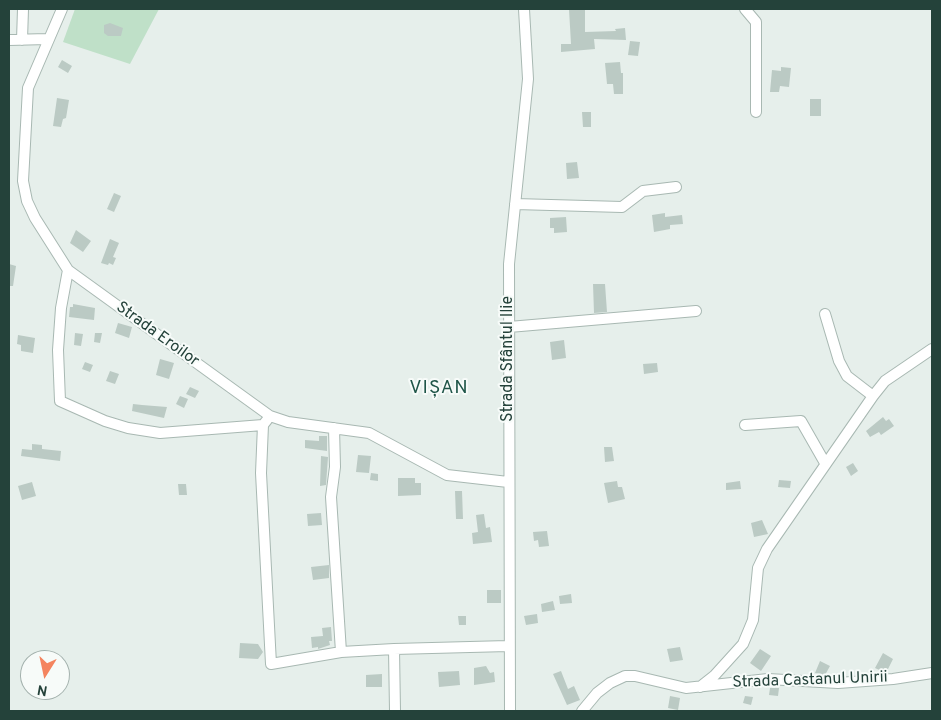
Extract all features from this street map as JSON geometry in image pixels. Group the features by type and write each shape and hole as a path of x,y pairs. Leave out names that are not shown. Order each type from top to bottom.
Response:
{"street":[{"path":"22,40 23,9"},
{"name":"Strada Eroilor","path":"62,9 28,88 23,181 27,201 35,218 68,270 270,416 288,422 369,433 447,475 508,482"},
{"name":"Strada Sfântul Ilie","path":"510,711 508,646 511,598 508,482 509,264 528,78 524,9"},
{"path":"745,9 756,22 756,112"},
{"path":"9,40 48,39"},
{"path":"515,204 622,207 643,190 676,186"},
{"path":"68,270 61,308 58,350 60,401 106,422 160,433 264,425"},
{"path":"509,327 696,311"},
{"path":"825,314 839,361 847,376 873,396"},
{"path":"699,687 714,676 743,644 753,620 758,568 767,549 825,463 885,381 932,349"},
{"path":"270,416 264,425 261,473 271,664 341,652 508,646"},
{"path":"745,425 801,421 825,463"},
{"path":"334,428 335,467 331,497 341,652"},
{"path":"394,649 395,711"},
{"name":"Strada Castanul Unirii","path":"582,711 597,693 610,683 625,676 635,676 686,688 768,679 838,682 932,673"}],"green space":[{"path":"75,9 159,9 130,64 63,42"}],"building":[{"path":"569,9 585,9 585,32 616,31 615,29 625,28 626,40 594,39 595,49 561,52 561,44 571,44"},
{"path":"110,23 123,28 121,36 108,36 104,33 104,25"},
{"path":"630,41 640,42 638,56 628,55"},
{"path":"62,60 72,66 68,73 58,67"},
{"path":"620,62 621,73 623,73 623,94 614,94 613,84 607,84 605,63"},
{"path":"781,67 791,68 789,87 780,86 779,92 770,92 772,70 781,71"},
{"path":"57,98 69,100 66,118 63,119 61,127 53,126"},
{"path":"810,99 821,99 821,116 810,116"},
{"path":"582,112 591,112 591,127 583,127"},
{"path":"577,162 579,178 567,179 566,163"},
{"path":"114,193 121,196 114,212 107,209"},
{"path":"665,213 665,217 682,215 683,224 670,225 670,229 654,232 652,215"},
{"path":"566,217 567,232 554,233 554,228 550,228 550,218"},
{"path":"76,230 91,241 83,252 70,243"},
{"path":"110,239 119,243 113,257 116,258 113,265 101,263"},
{"path":"9,264 16,266 13,286 9,286"},
{"path":"593,284 605,284 607,312 594,313"},
{"path":"73,304 95,308 94,320 69,317 70,307 73,307"},
{"path":"118,323 132,327 129,338 115,333"},
{"path":"75,333 83,334 81,346 74,345"},
{"path":"95,333 102,333 100,343 94,342"},
{"path":"18,335 35,338 33,353 21,351 21,345 17,344"},
{"path":"564,340 566,358 552,360 550,342"},
{"path":"160,359 174,363 169,379 156,375"},
{"path":"85,362 93,365 90,372 82,369"},
{"path":"657,363 658,372 644,374 643,364"},
{"path":"110,371 119,374 115,384 106,381"},
{"path":"190,387 199,391 195,398 186,394"},
{"path":"180,396 188,399 184,408 176,404"},
{"path":"133,404 167,407 164,418 132,411"},
{"path":"883,417 886,421 889,419 894,426 881,435 879,432 870,437 866,431"},
{"path":"319,436 327,436 327,451 305,448 305,440 319,441"},
{"path":"32,444 42,445 42,449 61,451 60,461 21,456 22,449 32,450"},
{"path":"604,447 612,447 614,461 605,462"},
{"path":"358,455 371,456 369,473 356,472"},
{"path":"321,456 328,457 326,485 320,486"},
{"path":"853,463 858,471 851,476 846,467"},
{"path":"371,473 378,474 378,481 370,480"},
{"path":"398,478 415,478 415,483 421,483 421,495 398,496"},
{"path":"779,480 791,481 790,488 778,487"},
{"path":"617,481 618,487 622,487 625,499 608,503 604,483"},
{"path":"740,481 741,489 726,490 726,483"},
{"path":"32,482 36,496 22,500 18,486"},
{"path":"178,484 186,484 187,495 179,495"},
{"path":"455,491 462,491 463,519 456,519"},
{"path":"321,513 322,525 308,526 307,514"},
{"path":"484,514 486,528 490,527 492,542 473,544 472,533 478,532 476,515"},
{"path":"762,520 768,534 754,537 751,523"},
{"path":"547,531 549,546 539,547 538,540 534,541 533,532"},
{"path":"329,565 329,578 313,580 311,567"},
{"path":"487,590 501,590 501,603 487,603"},
{"path":"571,594 572,603 560,604 559,596"},
{"path":"553,601 555,610 542,612 541,604"},
{"path":"537,614 538,623 526,625 524,616"},
{"path":"458,616 466,616 466,625 459,625"},
{"path":"331,627 332,641 329,641 330,645 318,649 318,647 312,648 311,637 323,636 322,628"},
{"path":"240,643 258,644 263,652 258,659 239,658"},
{"path":"680,647 683,660 670,662 667,649"},
{"path":"760,649 771,656 761,671 750,663"},
{"path":"883,653 893,659 886,673 875,668"},
{"path":"820,661 830,666 825,675 815,673"},
{"path":"486,666 490,673 494,672 495,682 474,685 474,668"},
{"path":"459,671 460,685 439,687 438,672"},
{"path":"561,671 568,689 574,686 580,700 567,705 553,674"},
{"path":"382,674 382,687 366,687 366,675"},
{"path":"770,688 779,688 778,696 769,695"},
{"path":"670,696 680,698 678,710 668,708"},
{"path":"745,696 753,697 751,705 743,703"}],"district":[{"name":"VIȘAN","path":"439,389"}]}
